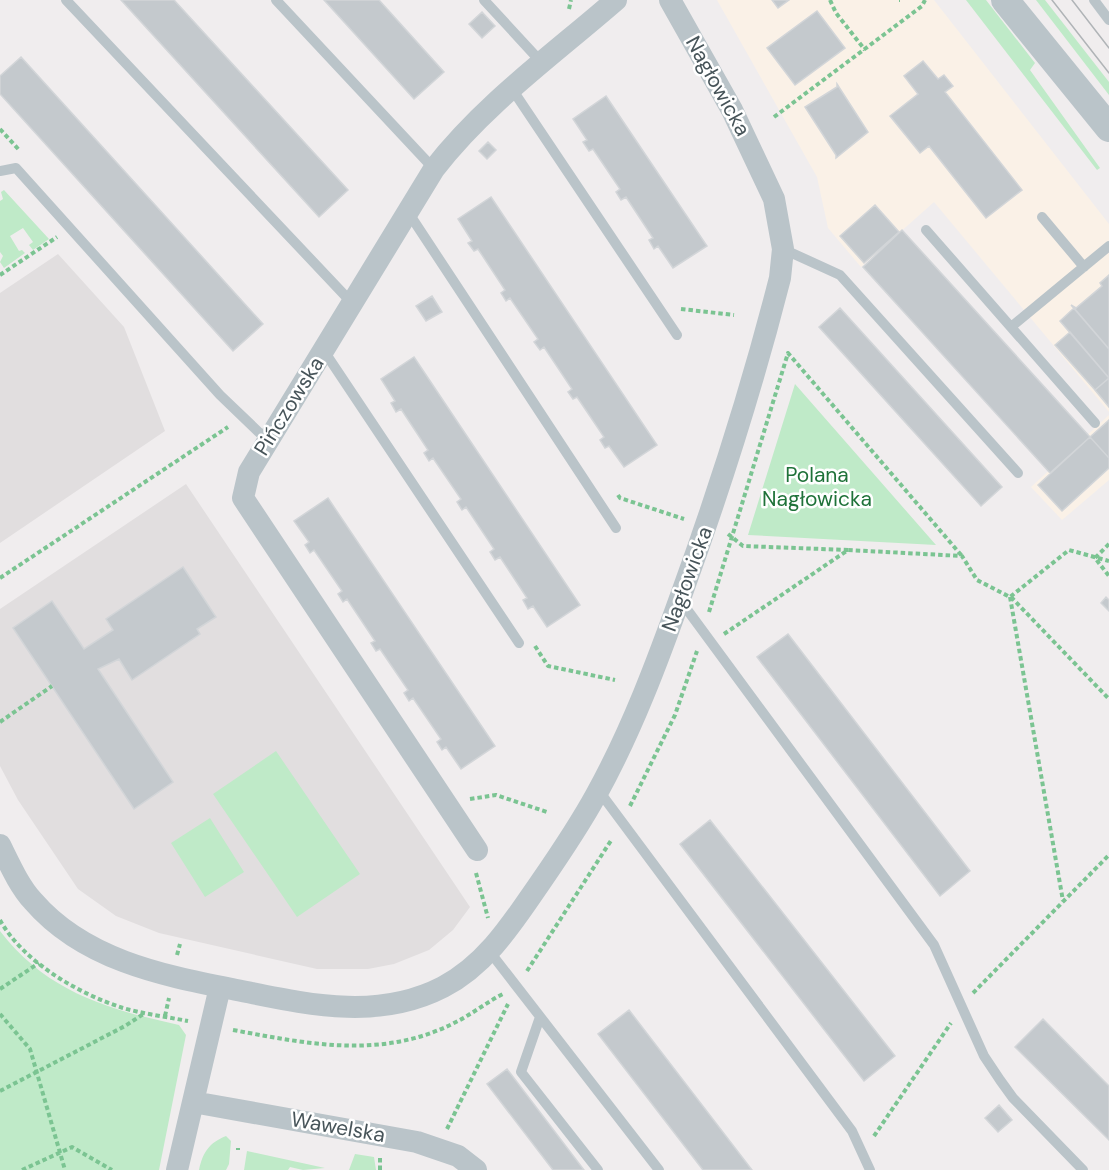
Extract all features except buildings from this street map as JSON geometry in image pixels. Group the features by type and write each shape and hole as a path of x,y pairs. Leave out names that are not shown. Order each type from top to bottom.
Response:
{"street":[{"name":"Pińczowska","path":"477,850 243,498 249,472 434,169 452,145 512,89 616,0"},
{"name":"Nagłowicka","path":"220,987 344,1009 413,999 442,987 490,952 578,827 598,791 653,671 706,527 772,310 780,278 783,249 774,199 757,159 670,0"},
{"path":"1005,0 1109,128"},
{"path":"0,845 30,899 59,926 96,951 135,966 220,987 177,1170"},
{"name":"Wawelska","path":"193,1102 417,1142 458,1156 476,1170"}],"lane":[{"path":"66,0 352,303"},
{"path":"276,0 434,169"},
{"path":"484,0 542,64"},
{"path":"1094,0 1109,20"},
{"path":"512,89 677,335"},
{"path":"0,171 16,168 243,417 268,441"},
{"path":"408,212 616,528"},
{"path":"1042,217 1084,267"},
{"path":"926,230 1095,423"},
{"path":"1011,327 1109,246"},
{"path":"783,249 840,275 1018,473"},
{"path":"323,351 519,643"},
{"path":"680,599 934,945 984,1056 1013,1098 1083,1170"},
{"path":"598,791 852,1131 870,1170"},
{"path":"490,952 659,1170"},
{"path":"540,1017 521,1072 598,1170"}],"path":[{"path":"830,0 836,14 865,50"},
{"path":"774,117 922,6 925,0"},
{"path":"1,273 50,242 69,226"},
{"path":"698,651 788,353 962,556"},
{"path":"0,578 243,417"},
{"path":"614,489 620,498 733,536 743,546 848,550"},
{"path":"1109,544 1095,558 1109,576"},
{"path":"1063,902 1011,597 1109,699"},
{"path":"0,722 52,686"},
{"path":"477,850 472,859 490,923 490,952"},
{"path":"862,1152 977,987 1109,855"},
{"path":"0,920 21,946 39,963 91,995 124,1008 194,1022"},
{"path":"0,989 39,963"},
{"path":"165,1016 170,991"},
{"path":"0,1091 125,1026 146,1012"},
{"path":"0,1014 30,1049 66,1170"},
{"path":"443,1137 495,1029"},
{"path":"22,1170 72,1147 112,1170"}],"shaded area":[{"path":"717,0 934,0 1109,224 1109,412 934,202 861,267 828,228 817,177"},
{"path":"58,254 124,327 165,431 0,543 0,293"},
{"path":"1109,415 1109,480 1062,520 1031,487"},
{"path":"186,484 470,907 453,930 429,950 394,964 368,969 317,969 159,933 116,916 78,889 18,800 0,766 0,609"}],"green space":[{"path":"966,0 986,0 1035,63 1030,70 1100,168 1097,170"},
{"path":"1036,0 1045,0 1109,82 1109,95"},
{"path":"4,190 49,239 33,250 29,245 33,242 23,228 10,236 19,251 22,250 25,253 4,268 0,262 3,256 0,252 0,201 3,199 1,192"},
{"name":"Polana Nagłowicka","path":"795,384 936,545 748,535"},
{"path":"276,751 360,874 297,917 213,794"},
{"path":"210,818 244,872 205,897 171,843"},
{"path":"0,931 18,952 58,983 103,1004 179,1025 186,1035 159,1170 0,1170"},
{"path":"226,1136 231,1141 229,1164 226,1170 199,1170 208,1149"},
{"path":"247,1151 325,1168 303,1170 290,1167 288,1170 244,1170"},
{"path":"355,1154 374,1157 376,1170 349,1170"}],"tram line":[{"path":"1052,0 1109,73"},
{"path":"1072,0 1109,48"}]}
